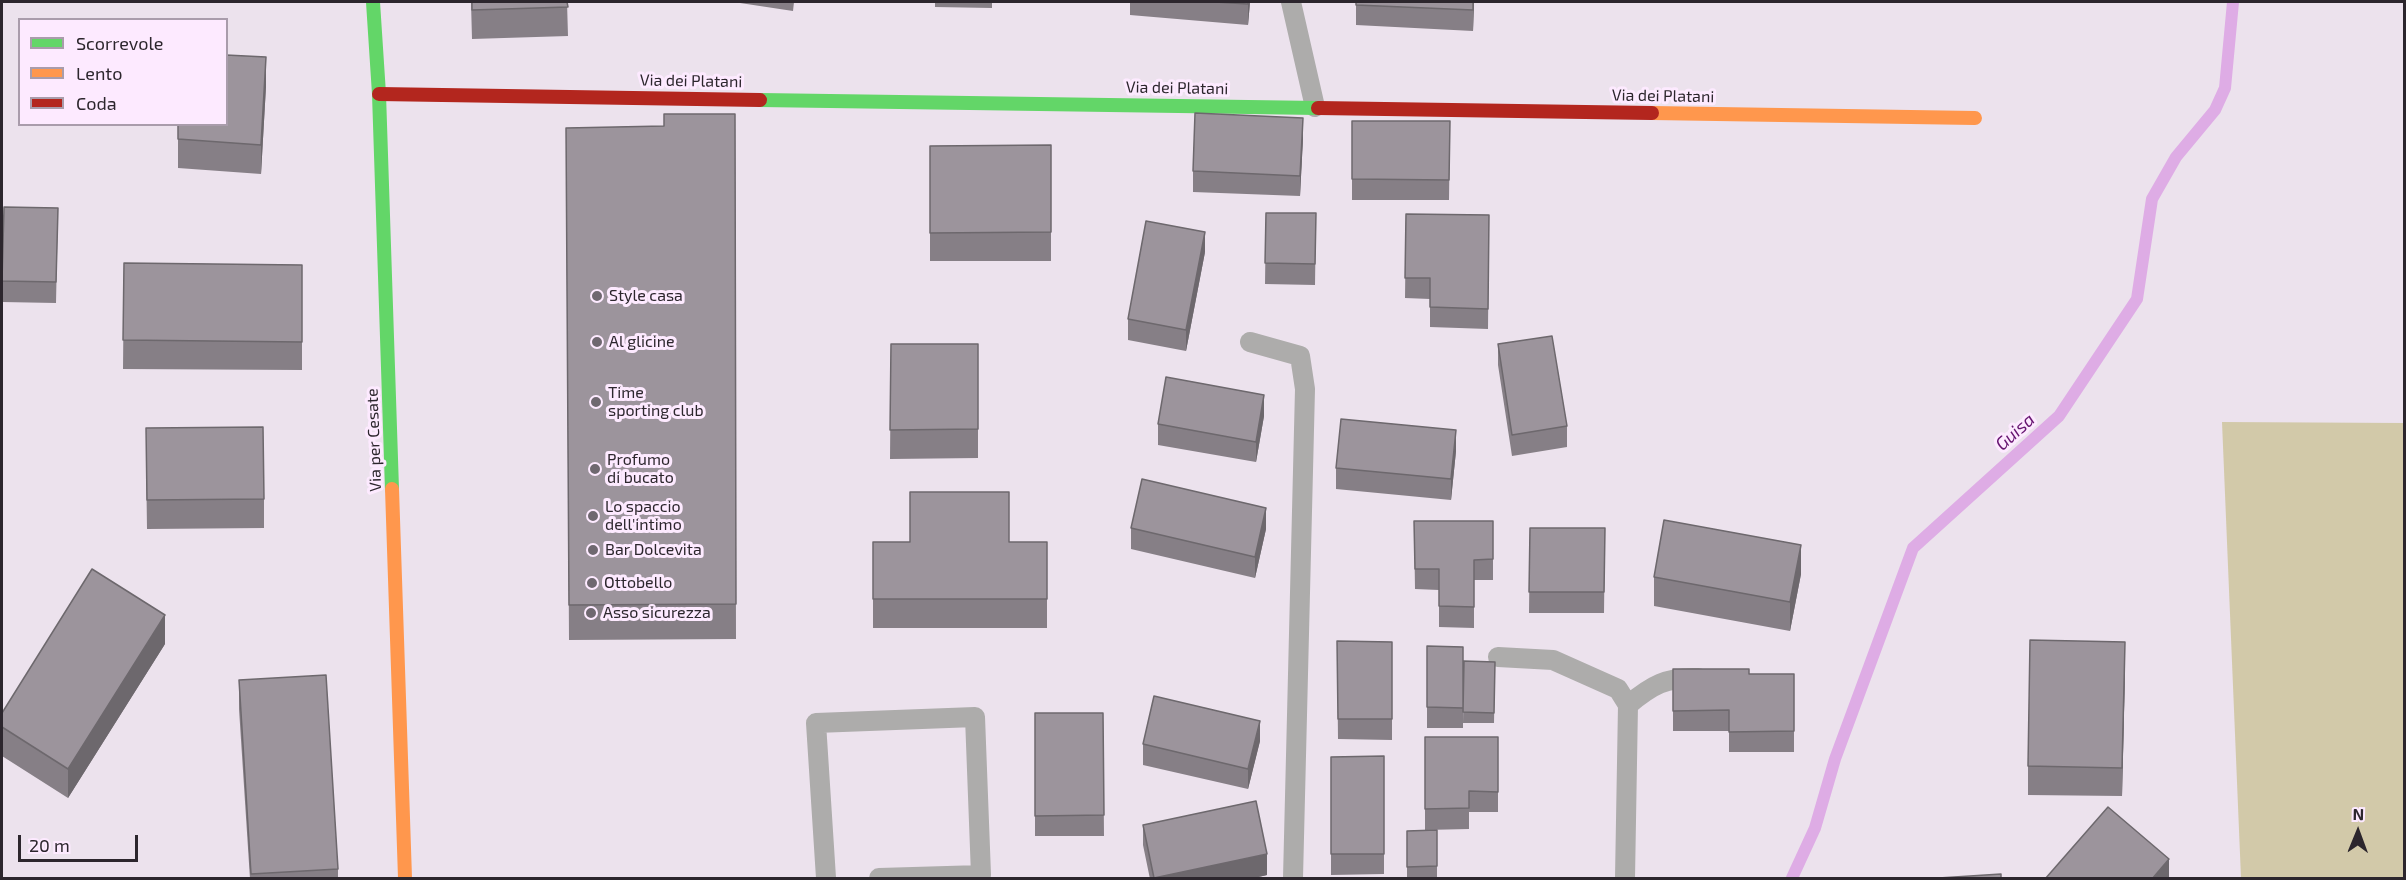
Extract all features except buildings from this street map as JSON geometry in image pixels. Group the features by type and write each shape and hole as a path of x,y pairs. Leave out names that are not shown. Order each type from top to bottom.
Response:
{"street":[{"name":"Via per Cesate","path":"373,2 379,94 405,879"},
{"name":"Via dei Platani","path":"379,94 1975,118"}],"lane":[{"path":"1291,2 1315,107"},
{"path":"1250,342 1300,356 1305,389 1293,879"},
{"path":"1498,657 1553,660 1618,689 1628,705 1625,879"},
{"path":"1628,705 1650,687 1676,677 1720,680"},
{"path":"826,879 816,723 975,717 981,875 879,879"}],"shaded area":[{"path":"2222,422 2404,423 2404,878 2241,878"}],"waterway":[{"name":"Guisa","path":"1792,878 1815,828 1835,759 1913,548 2059,416 2137,299 2152,199 2176,157 2215,110 2225,88 2233,2"}],"traffic: fast":[{"path":"373,2 379,94 392,489"},
{"path":"760,100 1318,108"}],"traffic: slow":[{"path":"1652,113 1975,118"},
{"path":"392,489 405,878"}],"traffic: jam":[{"path":"379,94 760,100"},
{"path":"1318,108 1652,113"}],"place":[{"name":"Style casa","path":"597,296"},
{"name":"Al glicine","path":"597,342"},
{"name":"Time sporting club","path":"596,402"},
{"name":"Profumo di bucato","path":"595,469"},
{"name":"Lo spaccio dell'intimo","path":"593,516"},
{"name":"Bar Dolcevita","path":"593,550"},
{"name":"Ottobello","path":"592,583"},
{"name":"Asso sicurezza","path":"591,613"}]}
